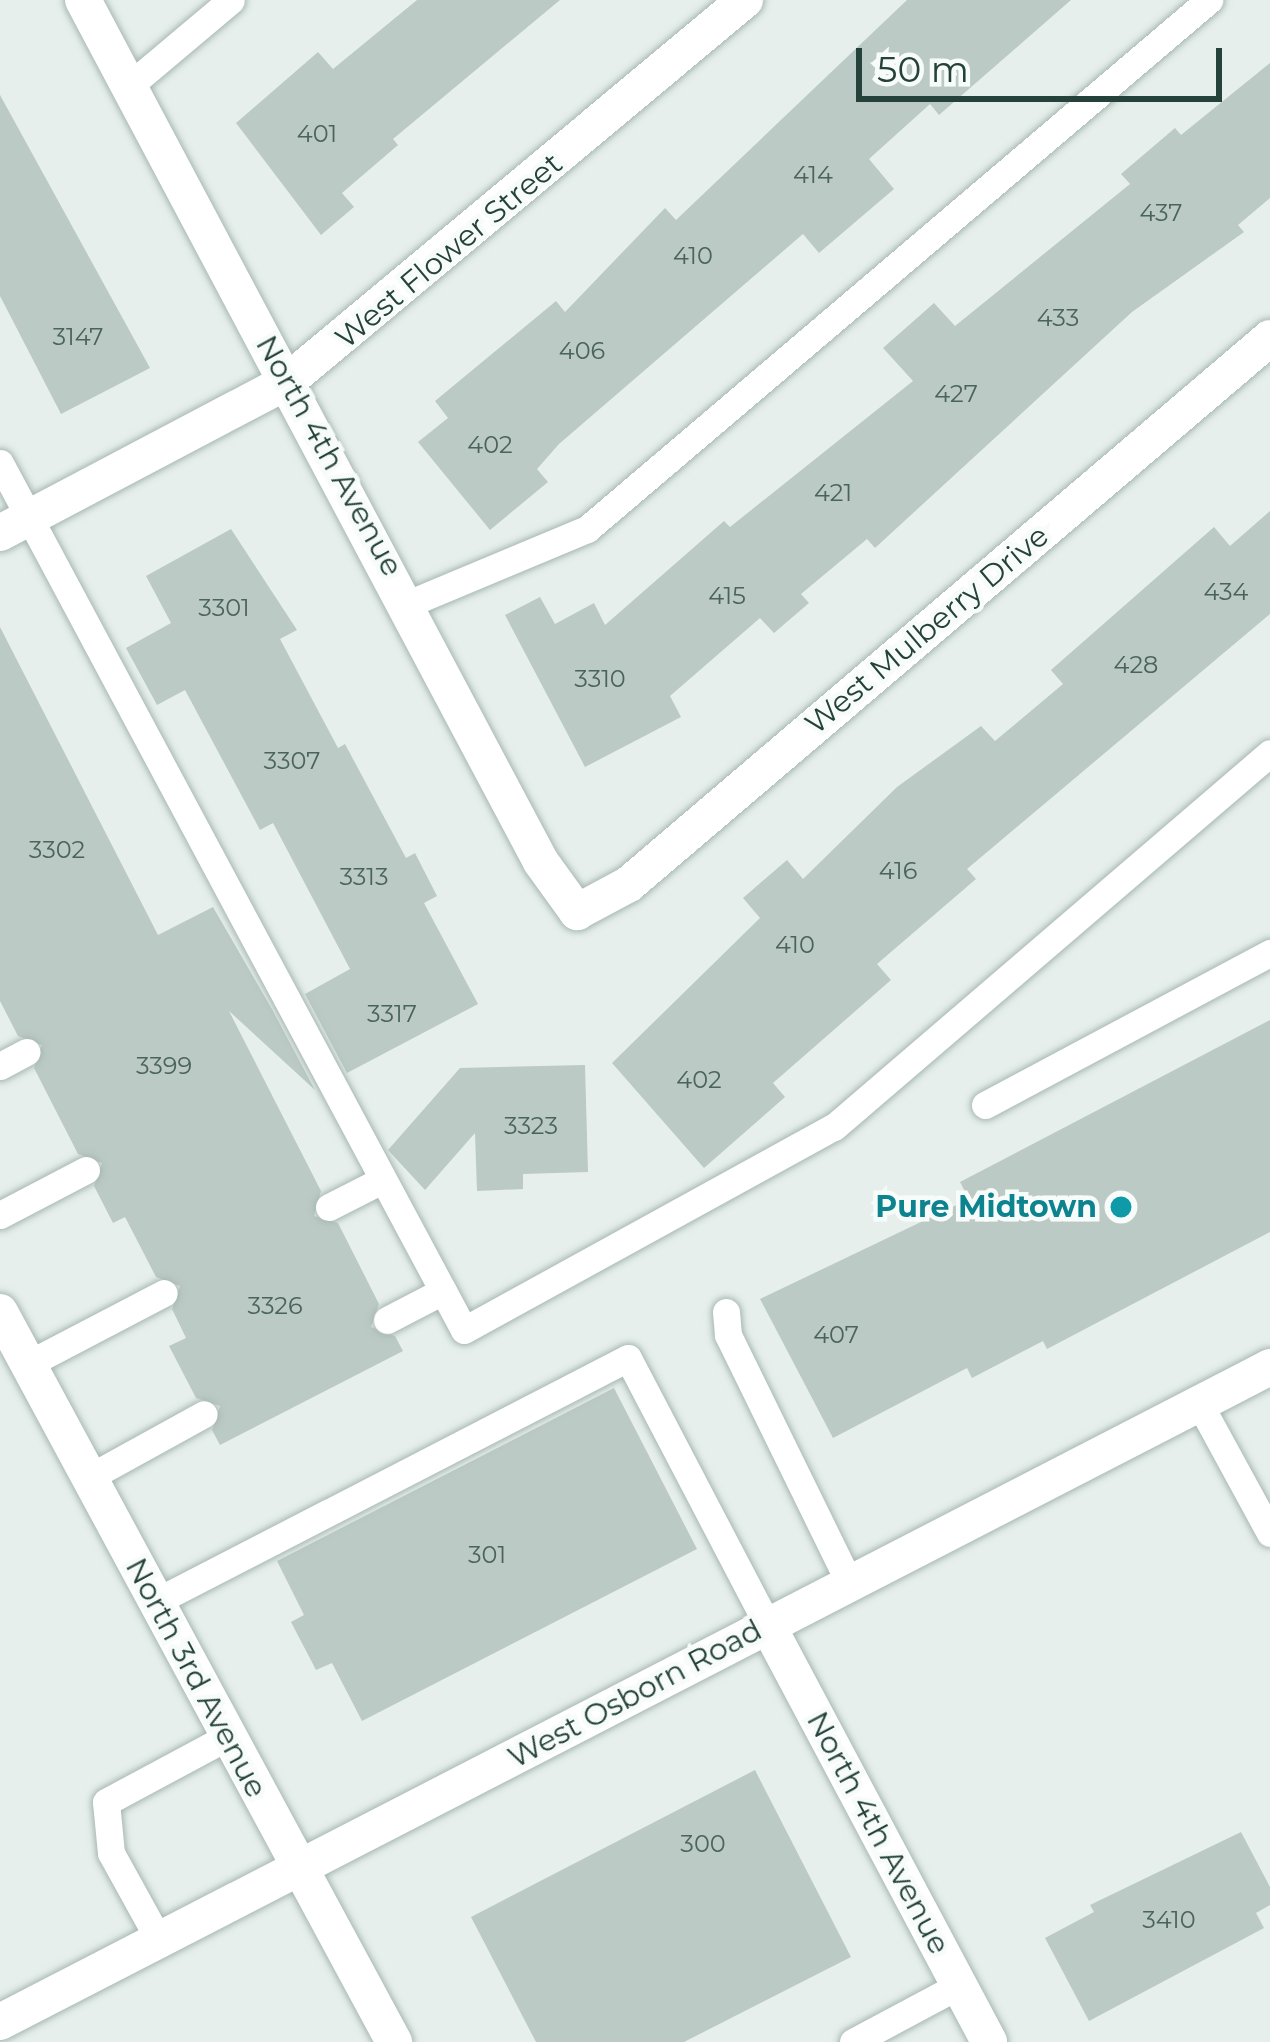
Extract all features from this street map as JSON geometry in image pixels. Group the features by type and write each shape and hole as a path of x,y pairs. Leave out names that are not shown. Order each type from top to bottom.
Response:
{"street":[{"name":"North 4th Avenue","path":"83,0 410,604 541,862 577,912"},
{"name":"West Flower Street","path":"15,525 288,381 745,0"},
{"name":"West Mulberry Drive","path":"577,912 629,884 1270,338"},
{"name":"North 3rd Avenue","path":"0,1312 394,2042"},
{"name":"West Osborn Road","path":"0,2022 1270,1367"},
{"name":"North 4th Avenue","path":"767,1624 989,2042"}],"lane":[{"path":"129,86 231,0"},
{"path":"410,604 587,529 1209,0"},
{"path":"0,463 15,525 294,1039 382,1180 464,1330 834,1126 1270,753"},
{"path":"985,1106 1270,953"},
{"path":"0,1066 26,1052"},
{"path":"0,1215 86,1170"},
{"path":"329,1207 382,1180"},
{"path":"387,1320 443,1291"},
{"path":"28,1364 164,1293"},
{"path":"726,1312 728,1335 850,1582"},
{"path":"155,1603 628,1358 767,1624"},
{"path":"1199,1403 1270,1533"},
{"path":"88,1478 204,1414"},
{"path":"159,1940 112,1853 106,1802 227,1737"},
{"path":"853,2042 958,1986"}],"building":[{"path":"417,0 560,0 393,139 398,145 342,193 354,207 321,235 236,123 318,52 333,69"},
{"path":"907,0 1071,0 939,115 930,104 869,159 894,189 819,253 803,234 559,444 537,469 548,482 490,530 418,442 448,418 435,401 556,301 565,312 665,208 676,220"},
{"path":"1270,63 1270,198 1238,225 1244,232 1132,312 875,548 867,539 801,594 809,603 774,633 760,618 670,696 681,717 585,767 505,615 540,597 555,624 594,603 605,625 724,521 730,527 913,381 883,348 934,303 955,326 1130,184 1121,174 1175,128 1181,135"},
{"path":"0,95 150,368 61,414 0,296"},
{"path":"1270,511 1270,614 967,869 976,879 877,964 891,980 773,1083 785,1097 704,1168 612,1063 760,918 743,898 787,860 803,879 897,787 981,726 995,741 1063,684 1051,670 1214,527 1230,546"},
{"path":"231,529 297,630 280,639 338,748 345,744 406,858 415,853 437,896 424,903 478,1004 347,1073 305,994 350,969 273,823 260,830 185,690 157,705 126,648 171,623 146,576"},
{"path":"0,627 158,935 213,907 273,1011 315,1090 229,1011 321,1191 314,1216 338,1223 379,1304 371,1327 395,1336 403,1351 220,1445 212,1430 220,1406 196,1398 169,1346 186,1338 172,1309 180,1286 156,1277 125,1217 113,1223 94,1186 102,1163 78,1154 34,1068 42,1045 18,1036 0,1001"},
{"name":"Pure Midtown","path":"1270,1020 1270,1232 1047,1349 1043,1341 972,1378 967,1368 833,1438 760,1299 969,1199 960,1182"},
{"path":"585,1065 588,1172 523,1174 523,1189 477,1191 475,1133 425,1190 388,1150 460,1068"},
{"path":"614,1388 697,1549 362,1721 332,1663 316,1670 291,1622 304,1615 277,1561"},
{"path":"755,1770 851,1957 684,2042 536,2042 471,1917"},
{"path":"1241,1832 1270,1887 1270,1905 1256,1913 1264,1928 1089,2021 1045,1938 1094,1912 1090,1905"}],"place":[{"name":"Pure Midtown","path":"1121,1207"}]}
